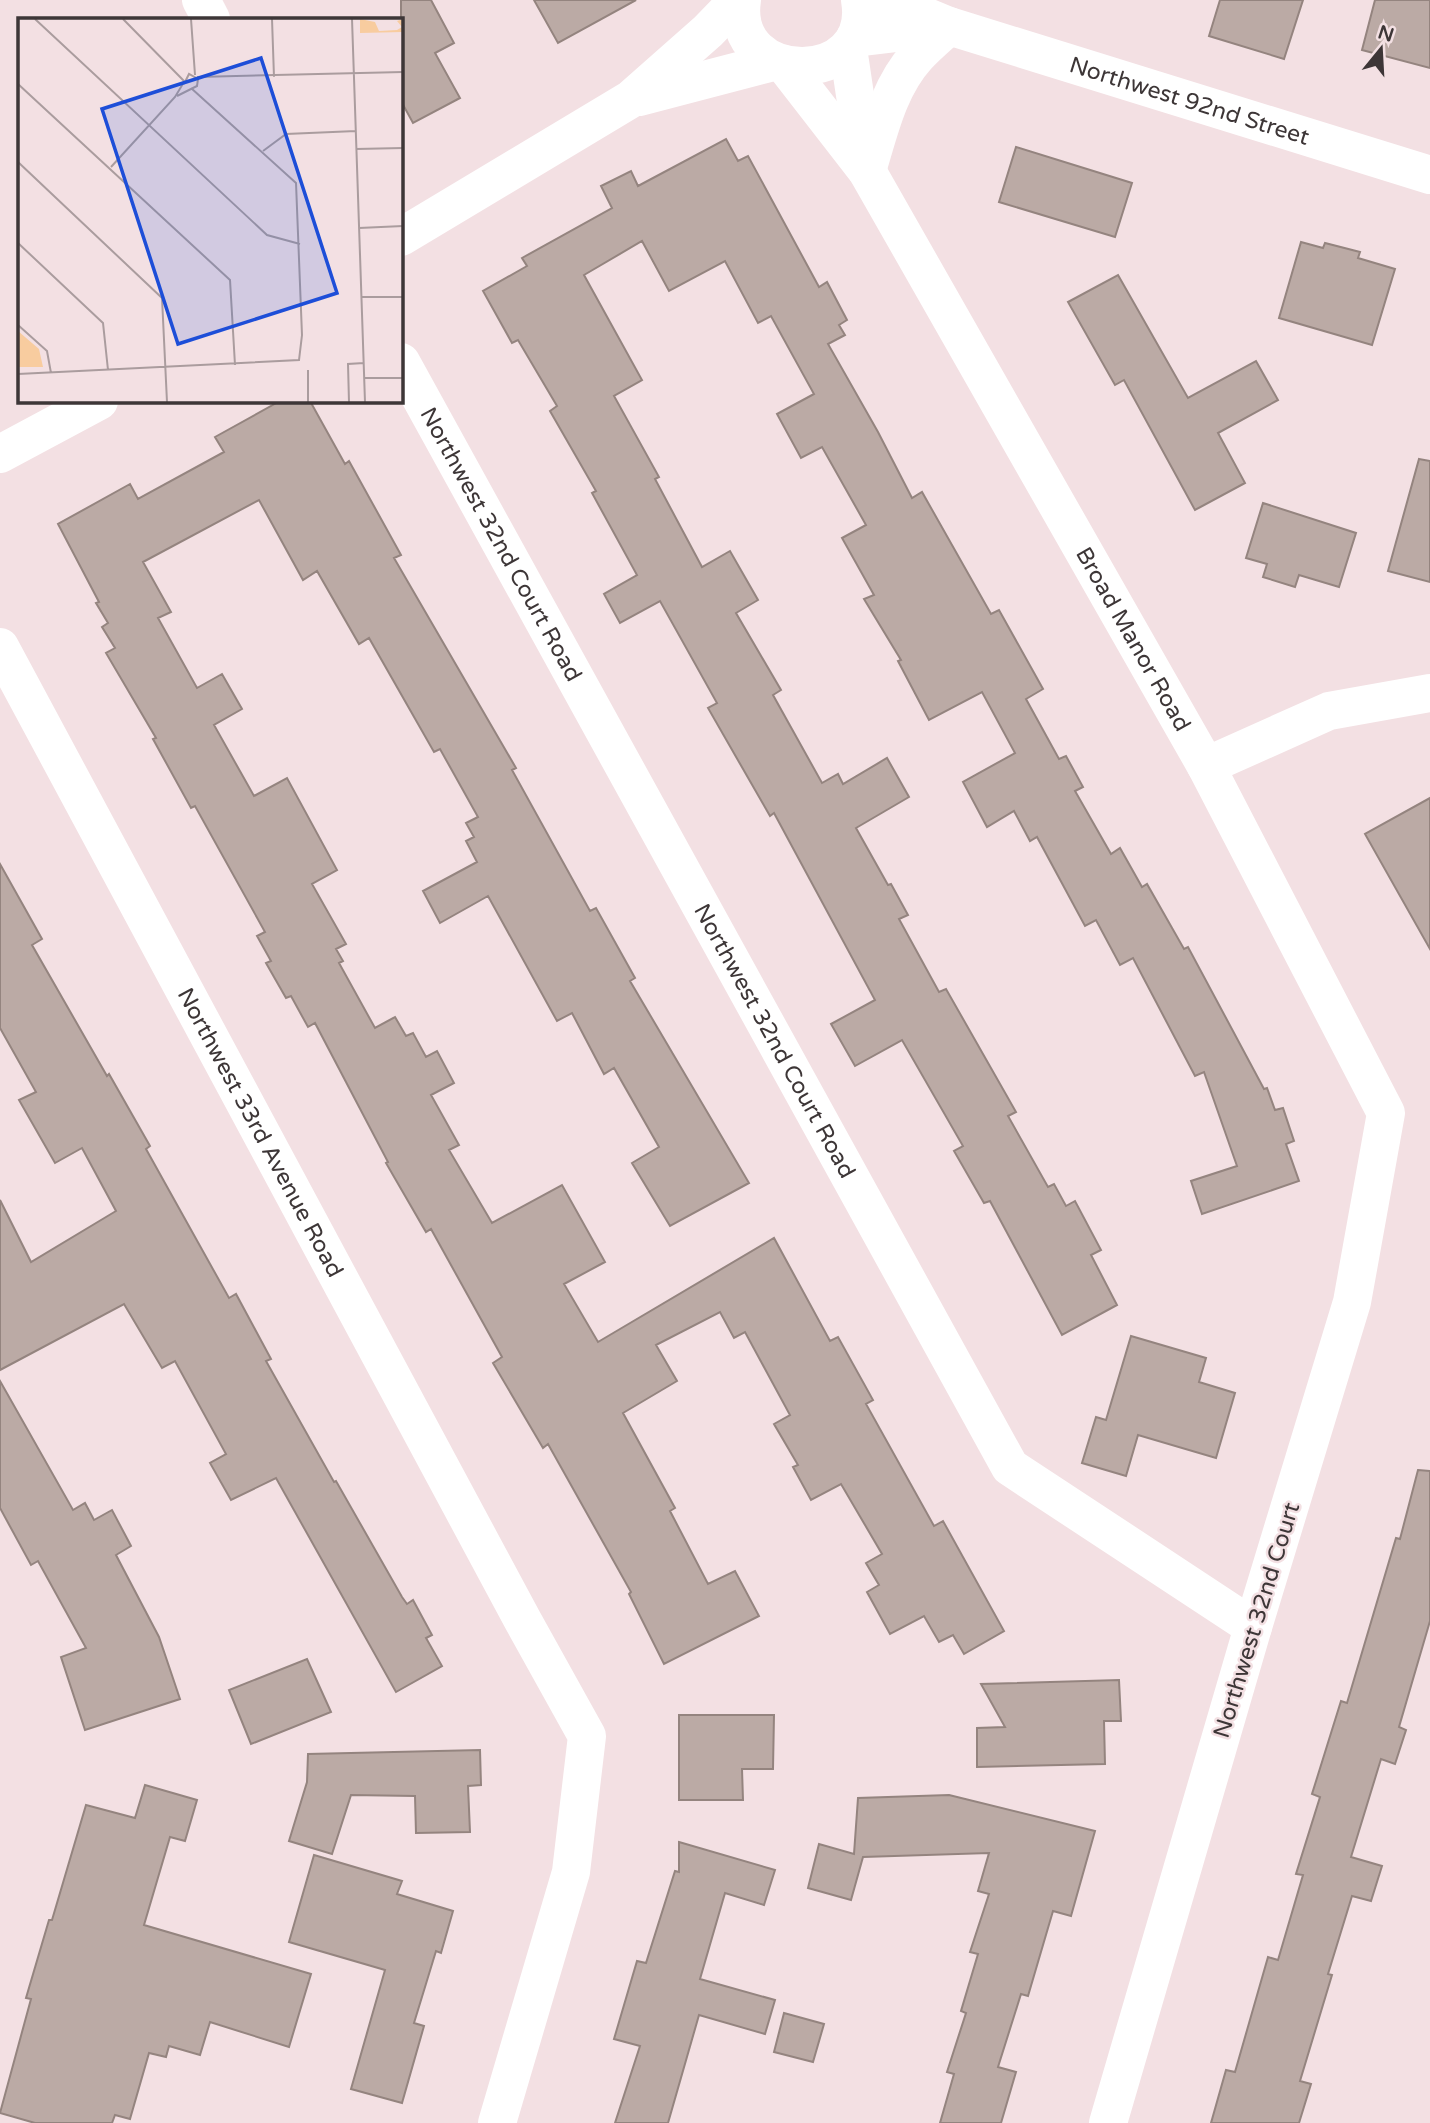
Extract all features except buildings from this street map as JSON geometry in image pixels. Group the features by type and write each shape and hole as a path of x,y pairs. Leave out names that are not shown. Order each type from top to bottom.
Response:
{"street":[{"path":"201,0 210,18"},
{"path":"402,236 631,99 709,31 740,0"},
{"name":"Broad Manor Road","path":"740,0 745,31 756,48 778,63 867,171 1206,766 1386,1113"},
{"name":"Broad Manor Road","path":"860,0 862,7 851,43 867,171"},
{"name":"Northwest 92nd Street","path":"886,0 949,26 1430,175"},
{"path":"867,171 888,102 899,80 916,57 949,26"},
{"name":"Northwest 92nd Street","path":"851,43 949,26"},
{"path":"631,99 778,63 793,68 814,66 834,59 851,43"},
{"name":"Northwest 32nd Court Road","path":"402,364 1010,1467 1253,1627"},
{"path":"0,454 97,402"},
{"name":"Northwest 33rd Avenue Road","path":"0,647 587,1736 571,1871 497,2123"},
{"path":"1206,766 1329,711 1430,693"},
{"name":"Northwest 32nd Court","path":"1108,2123 1253,1627 1352,1302 1386,1113"}]}
